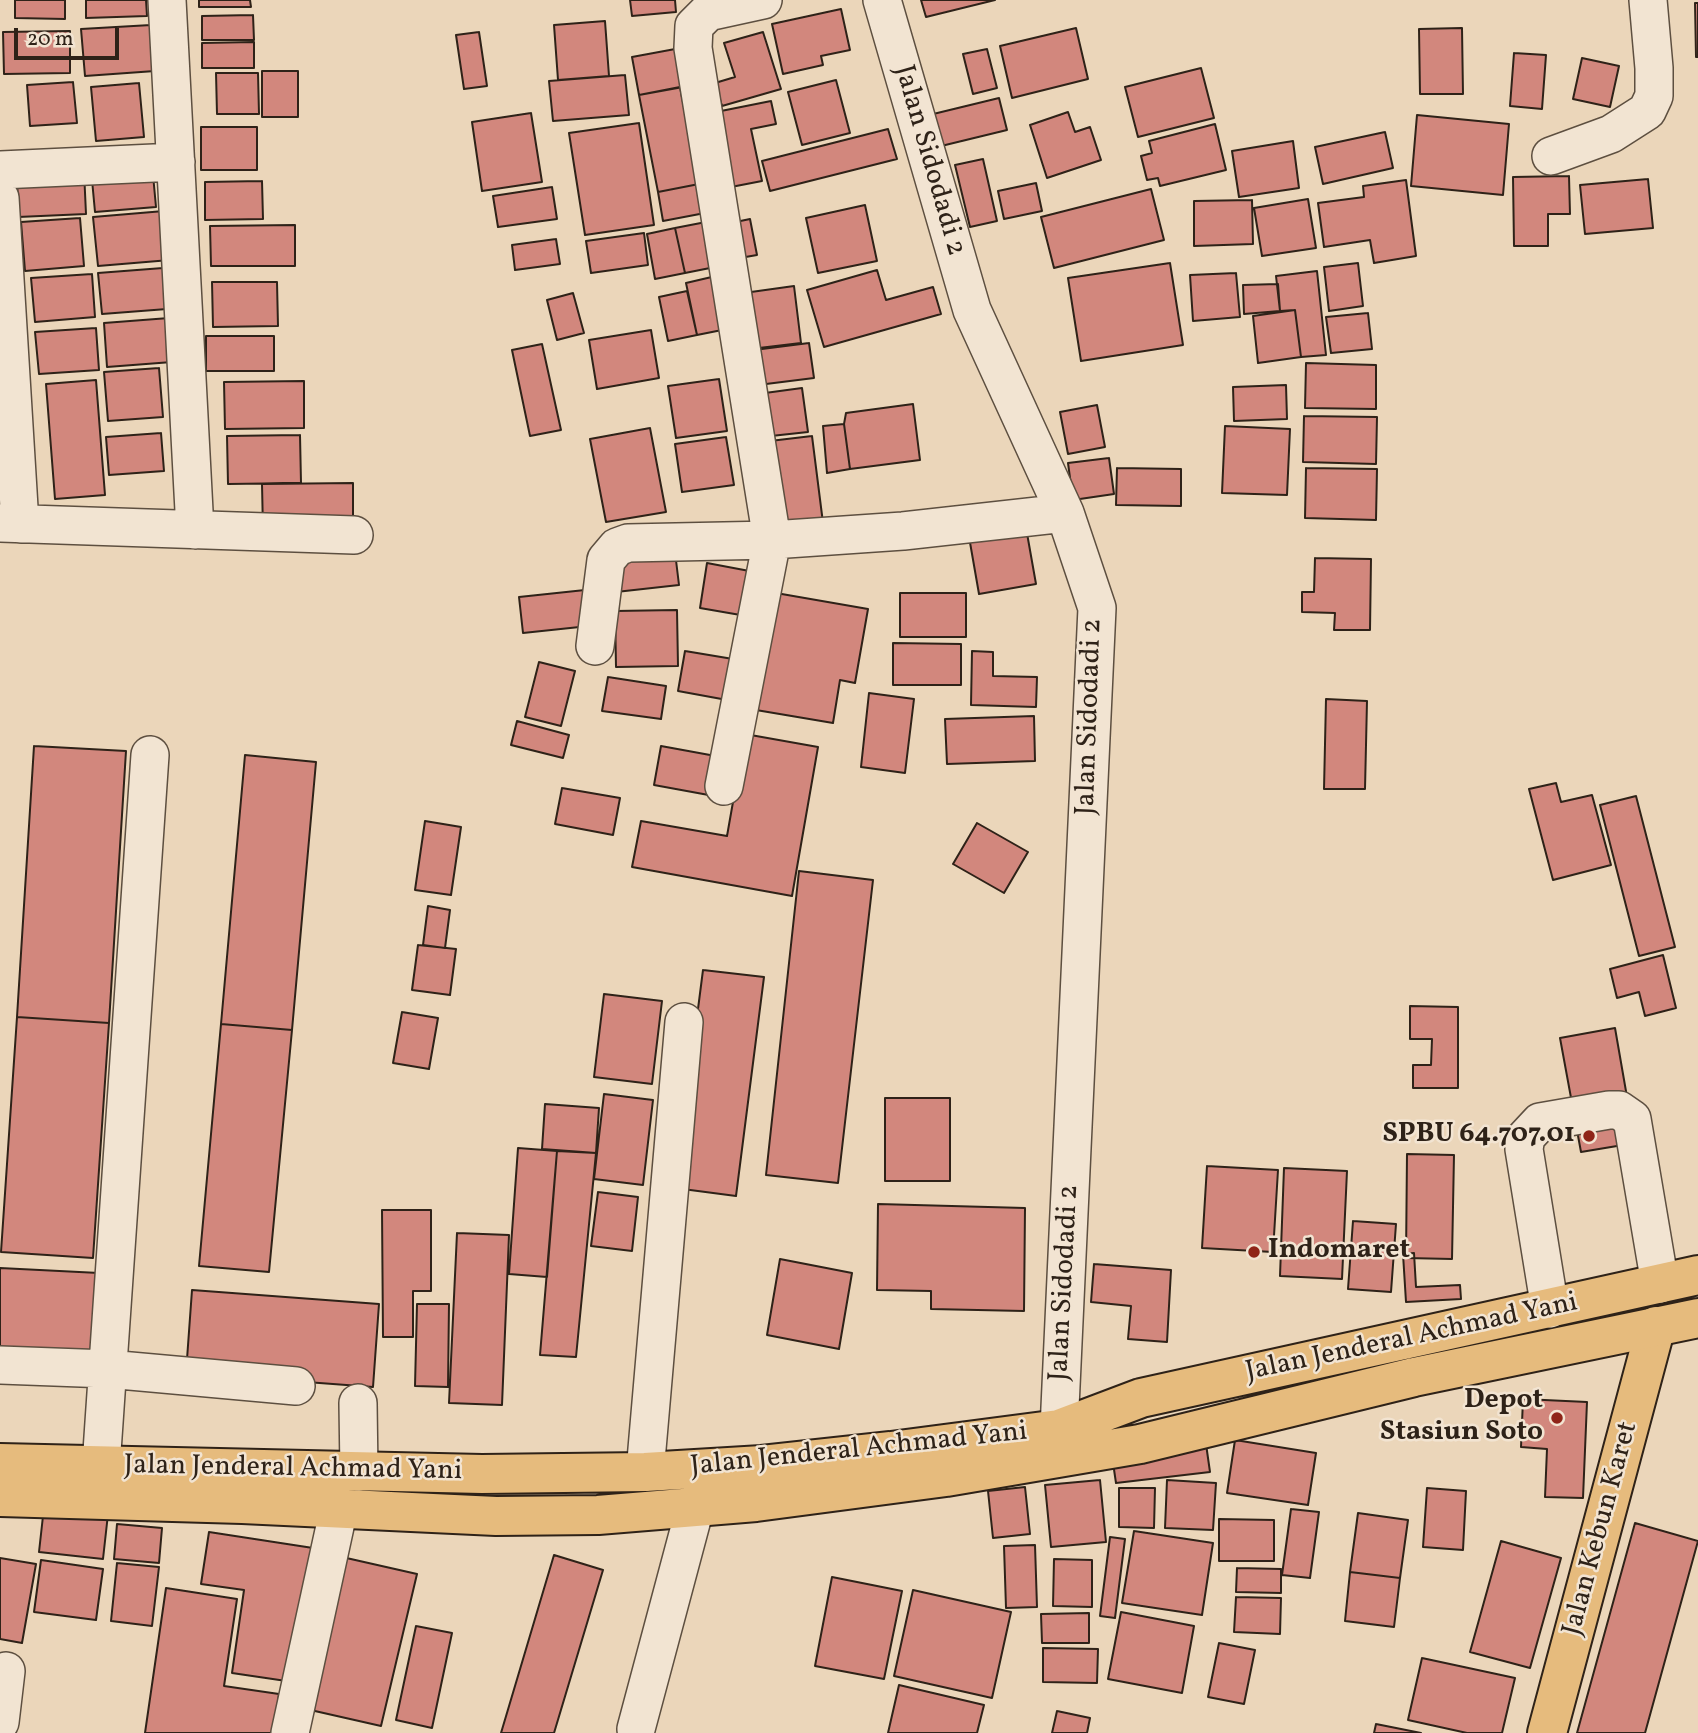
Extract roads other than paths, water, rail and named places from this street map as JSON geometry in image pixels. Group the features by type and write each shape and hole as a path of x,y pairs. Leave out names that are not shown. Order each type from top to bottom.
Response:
{"main road":[{"name":"Jalan Jenderal Achmad Yani","path":"0,1463 359,1472 645,1472 762,1465 1059,1429 1141,1398 1698,1275"},
{"name":"Jalan Jenderal Achmad Yani","path":"0,1497 496,1516 598,1515 695,1508 946,1478 1140,1444 1414,1377 1698,1318"},
{"name":"Jalan Kebun Karet","path":"1547,1733 1656,1326"}],"street":[{"path":"167,0 195,530"},
{"path":"724,786 772,540 693,48 694,26 708,12 763,0"},
{"name":"Jalan Sidodadi 2","path":"882,0 972,310 1065,513 1097,608 1059,1429"},
{"path":"1552,156 1611,134 1647,111 1654,96 1648,0"},
{"path":"0,170 176,162"},
{"path":"0,198 10,523 354,535"},
{"path":"595,646 601,580 606,560 617,547 628,543 772,540 903,531 1065,513"},
{"path":"101,1466 150,755"},
{"path":"645,1472 684,1022"},
{"path":"1550,1309 1524,1149 1526,1138 1540,1122 1609,1110 1619,1110 1632,1119 1660,1284"},
{"path":"0,1365 108,1369 296,1386"},
{"path":"358,1403 359,1472"},
{"path":"290,1733 340,1508"},
{"path":"636,1729 695,1508"},
{"path":"0,1722 6,1671"}],"place":[{"name":"SPBU 64.707.01","path":"1589,1136"},
{"name":"Indomaret","path":"1254,1252"},
{"name":"Depot Stasiun Soto","path":"1557,1418"}]}
